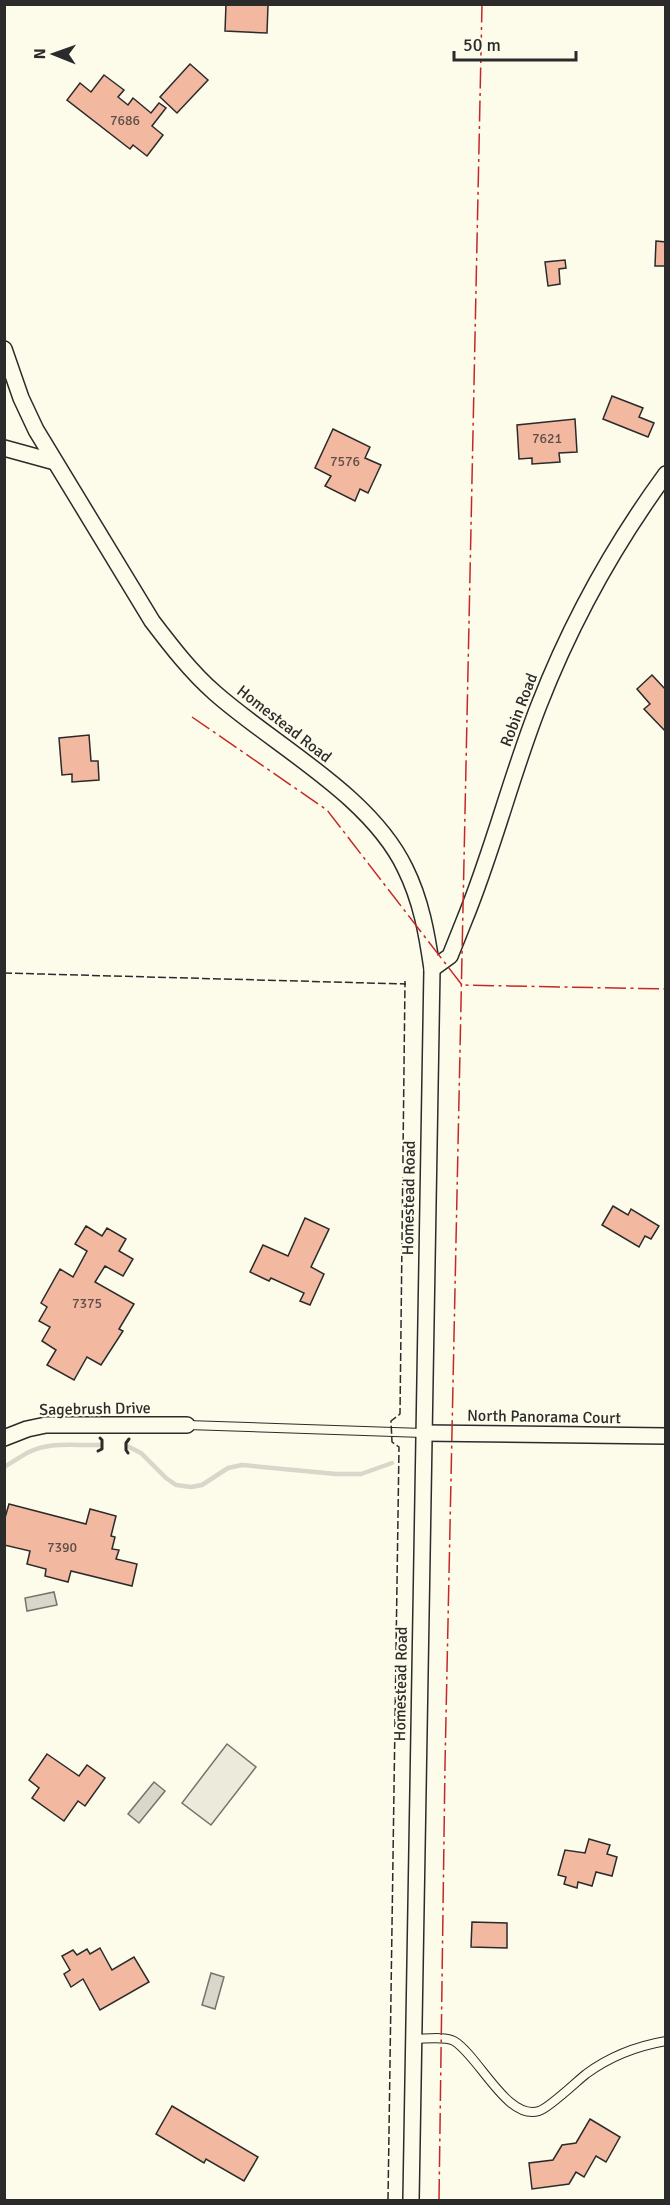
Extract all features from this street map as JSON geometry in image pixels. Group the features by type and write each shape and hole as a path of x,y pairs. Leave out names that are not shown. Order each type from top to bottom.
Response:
{"street":[{"name":"Homestead Road","path":"4,349 21,398 36,430 152,621 181,658 214,693 345,794 376,825 405,867 417,895 424,920 432,969 411,2200"},
{"path":"4,448 55,462"},
{"name":"Robin Road","path":"432,969 450,956 467,914 524,745 548,681 572,629 630,525 666,474"},
{"name":"Sagebrush Drive","path":"4,1438 46,1425 187,1425"},
{"name":"North Panorama Court","path":"423,1433 666,1436"}],"lane":[{"path":"187,1425 423,1433"},
{"path":"414,2039 452,2040 465,2050 511,2104 526,2111 540,2111 588,2073 612,2059 640,2046 666,2041"}],"shaded area":[{"path":"54,1592 57,1605 27,1611 25,1598"},
{"path":"227,1744 256,1767 211,1825 182,1803"},
{"path":"154,1782 165,1791 139,1823 128,1814"},
{"path":"211,1973 224,1977 215,2009 202,2005"}],"building":[{"path":"226,4 268,5 267,33 225,31"},
{"path":"190,64 208,80 177,113 160,97"},
{"path":"104,75 124,90 118,97 128,105 133,98 151,113 159,103 166,108 152,126 163,135 147,156 133,145 130,149 67,100 80,83 91,92"},
{"path":"656,241 666,242 666,266 655,266"},
{"path":"565,260 566,268 559,269 560,284 548,286 545,262"},
{"path":"612,396 643,408 639,417 654,423 648,437 603,419"},
{"path":"575,419 577,452 559,453 560,462 532,464 532,458 519,459 517,425"},
{"path":"333,429 370,447 365,458 381,465 368,493 360,489 355,501 325,486 331,476 315,468"},
{"path":"652,675 666,690 666,732 644,709 650,704 637,689"},
{"path":"89,735 91,761 98,761 99,780 72,782 72,774 62,775 59,738"},
{"path":"613,1206 628,1215 631,1209 659,1226 651,1239 645,1236 639,1247 602,1225"},
{"path":"305,1218 329,1229 311,1267 324,1274 310,1305 300,1301 304,1293 271,1278 269,1281 250,1272 263,1245 288,1256"},
{"path":"86,1226 102,1236 107,1228 126,1239 119,1251 133,1259 123,1276 105,1266 95,1282 134,1304 119,1329 123,1331 101,1365 87,1357 74,1380 47,1365 56,1350 42,1341 50,1327 39,1321 47,1307 41,1303 60,1269 73,1277 87,1251 75,1244"},
{"path":"9,1504 86,1524 90,1509 116,1516 111,1536 115,1537 112,1549 119,1550 116,1559 137,1564 132,1586 71,1571 68,1582 45,1576 46,1569 27,1564 30,1551 4,1545 4,1521"},
{"path":"47,1754 79,1776 87,1765 105,1778 85,1806 78,1801 64,1821 32,1798 39,1788 29,1780"},
{"path":"589,1839 610,1845 607,1854 617,1857 612,1876 596,1872 592,1886 578,1882 577,1888 564,1884 566,1877 558,1875 565,1850 585,1853"},
{"path":"472,1922 507,1923 507,1948 471,1947"},
{"path":"100,1948 112,1970 134,1957 149,1982 100,2010 83,1979 71,1987 64,1974 70,1970 62,1956 73,1950 77,1955 87,1949 90,1954"},
{"path":"172,2106 258,2157 244,2181 206,2159 204,2163 156,2134"},
{"path":"590,2119 620,2137 606,2162 596,2156 584,2177 576,2172 569,2184 532,2189 529,2163 553,2160 562,2145 576,2143"}],"waterway":[{"path":"4,1467 29,1452 46,1446 101,1445"},
{"path":"127,1446 141,1453 176,1485 191,1487 202,1485 228,1468 242,1465 336,1474 361,1474 392,1463"}],"fence":[{"path":"4,973 406,984"},
{"path":"388,2200 399,1447 392,1442 391,1421 400,1414 405,981"}],"wall":[{"path":"98,1451 102,1449 100,1438"},
{"path":"128,1453 126,1443 129,1439"}],"power":[{"path":"439,2200 445,1765 482,4"},
{"path":"192,717 327,810 462,985 666,989"}]}
